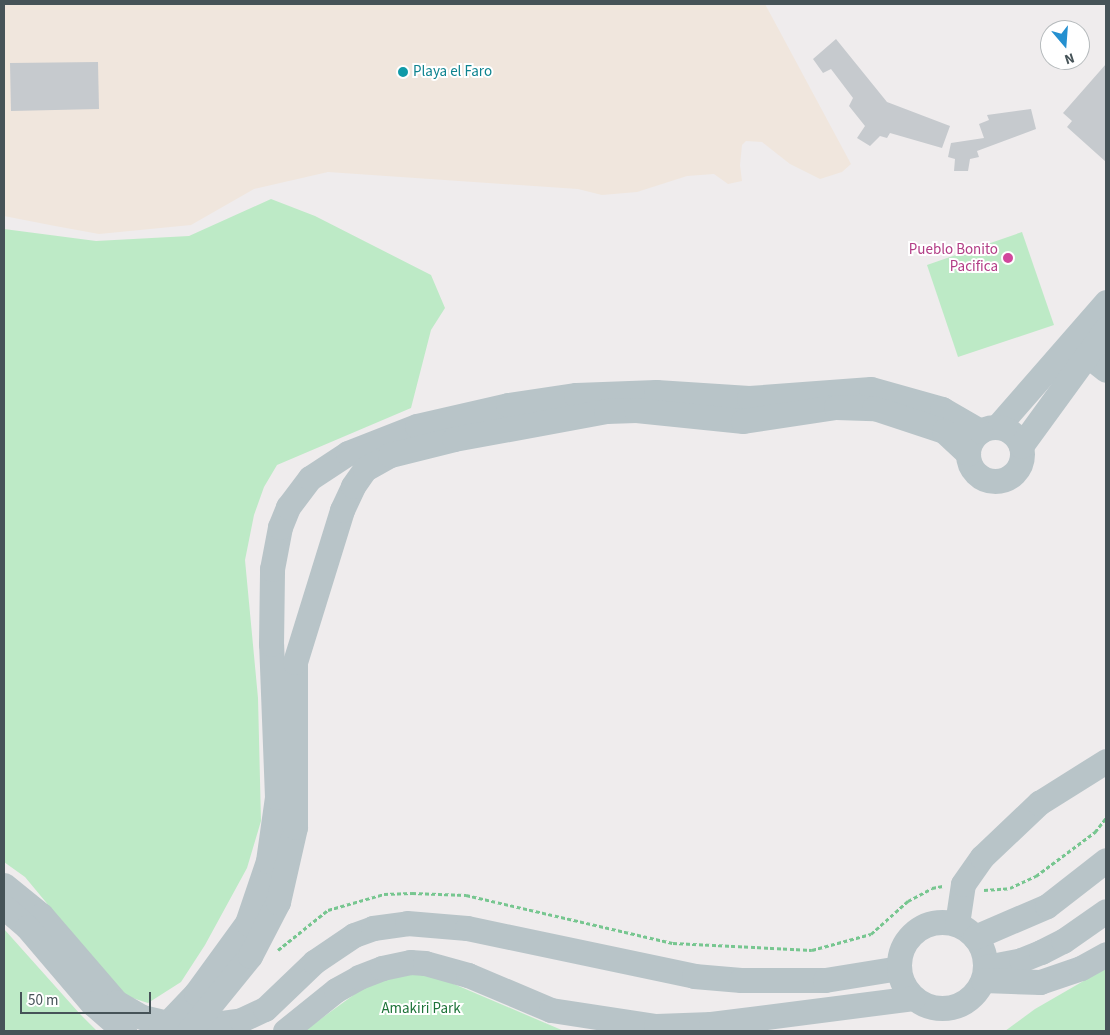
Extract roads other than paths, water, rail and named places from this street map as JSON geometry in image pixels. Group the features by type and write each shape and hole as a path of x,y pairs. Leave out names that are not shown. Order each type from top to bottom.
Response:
{"street":[{"path":"1021,446 1106,302"},
{"path":"177,1027 196,994 247,923 268,861 277,797 271,644 272,569 280,527 288,507 310,478 348,454 417,426 508,405 584,394 656,392 758,398 870,389 942,409 988,429 1012,432 1021,446 1022,454 1016,470 1010,476 994,481 985,479 972,469 968,452 969,444 988,429 1079,349 1106,329"},
{"path":"1079,349 1106,370"},
{"path":"177,1027 250,956 278,902 295,827 295,662 342,510 353,486 365,469 390,455 454,439 606,411 636,410 743,421 836,407 874,408 944,431 968,452"},
{"path":"966,930 963,884 1005,832 1039,803 1106,761"},
{"path":"966,930 1047,906 1106,860"},
{"path":"4,885 41,915 116,1002 142,1017 177,1027 225,1024 254,1014 265,1008 337,944 373,928 407,923 467,928 684,974 741,980 826,980 898,968"},
{"path":"4,907 27,927 92,1003 124,1031"},
{"path":"985,973 981,946 966,930 943,922 916,930 900,954 898,968 906,989 913,998 938,1009 953,1008 966,1002 985,973 1041,952 1063,941 1106,911"},
{"path":"985,973 1040,982 1073,971 1106,954"},
{"path":"285,1031 336,990 359,977 382,968 410,962 425,963 468,975 551,1010 656,1026 711,1024 913,998"}],"place":[{"name":"Playa el Faro","path":"403,72"},
{"name":"Pueblo Bonito Pacifica","path":"1008,258"}],"park label":[{"name":"Amakiri Park","path":"421,1009"}]}
